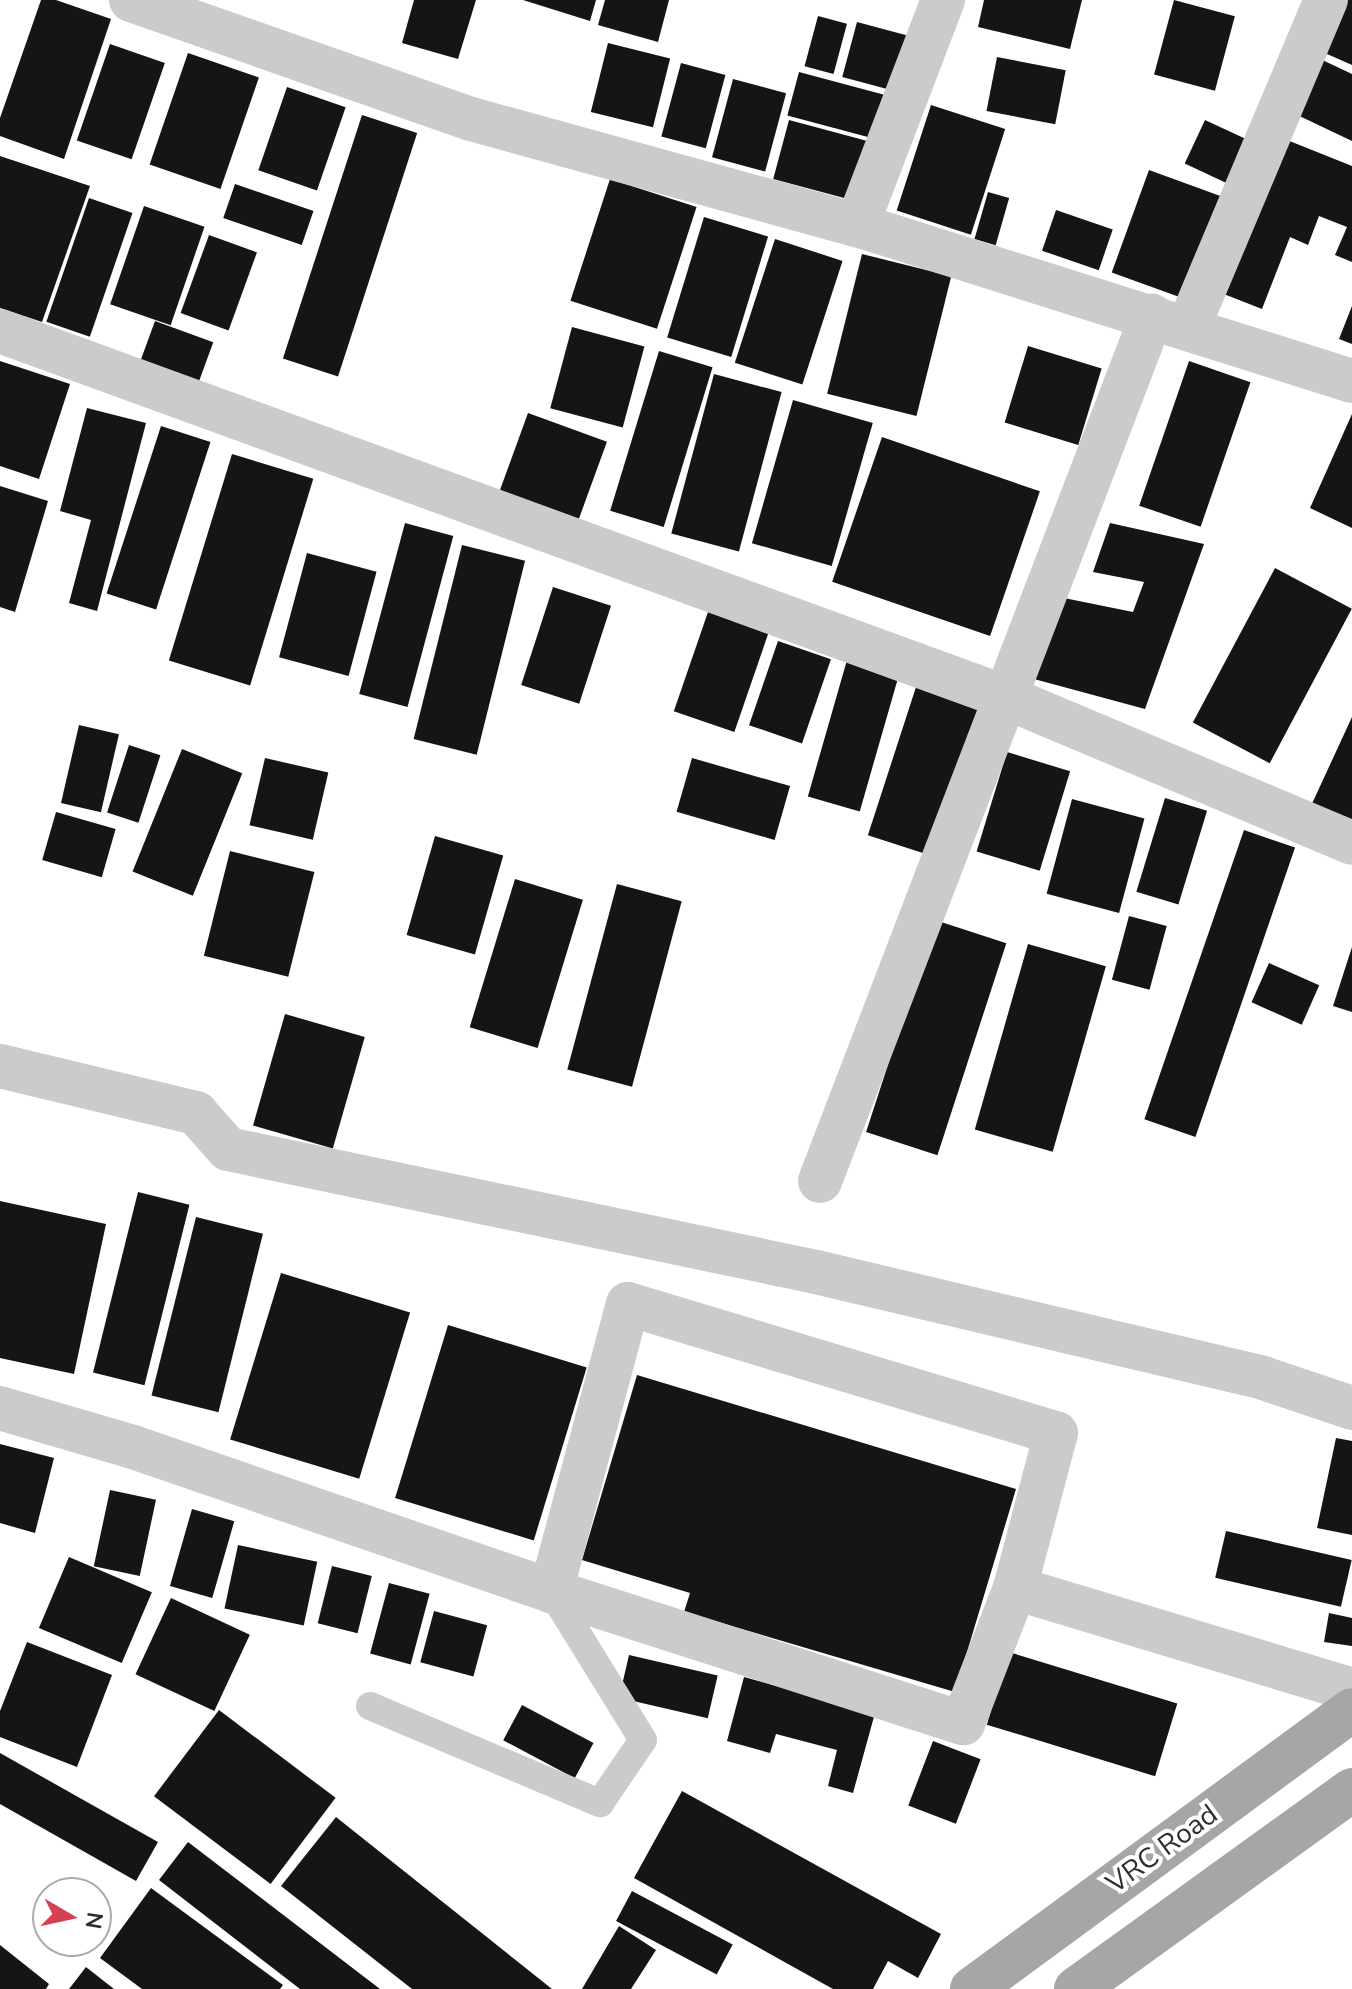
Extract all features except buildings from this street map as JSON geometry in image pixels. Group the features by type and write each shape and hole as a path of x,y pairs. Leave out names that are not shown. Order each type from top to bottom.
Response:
{"main road":[{"name":"VRC Road","path":"972,1989 1352,1710"},
{"path":"1076,1989 1352,1790"}],"street":[{"path":"131,0 471,119 857,225 1352,381"},
{"path":"820,1181 1005,697 1170,322 1326,0"},
{"path":"857,225 930,3"},
{"path":"0,331 1005,697 1352,843"},
{"path":"0,1066 196,1113 228,1149 816,1272 1263,1378 1352,1408"},
{"path":"0,1408 133,1447 551,1591 963,1723 1015,1588 1056,1433 628,1304 551,1591"},
{"path":"1015,1588 1352,1690"}],"lane":[{"path":"370,1706 600,1803 643,1740 551,1591"}]}
